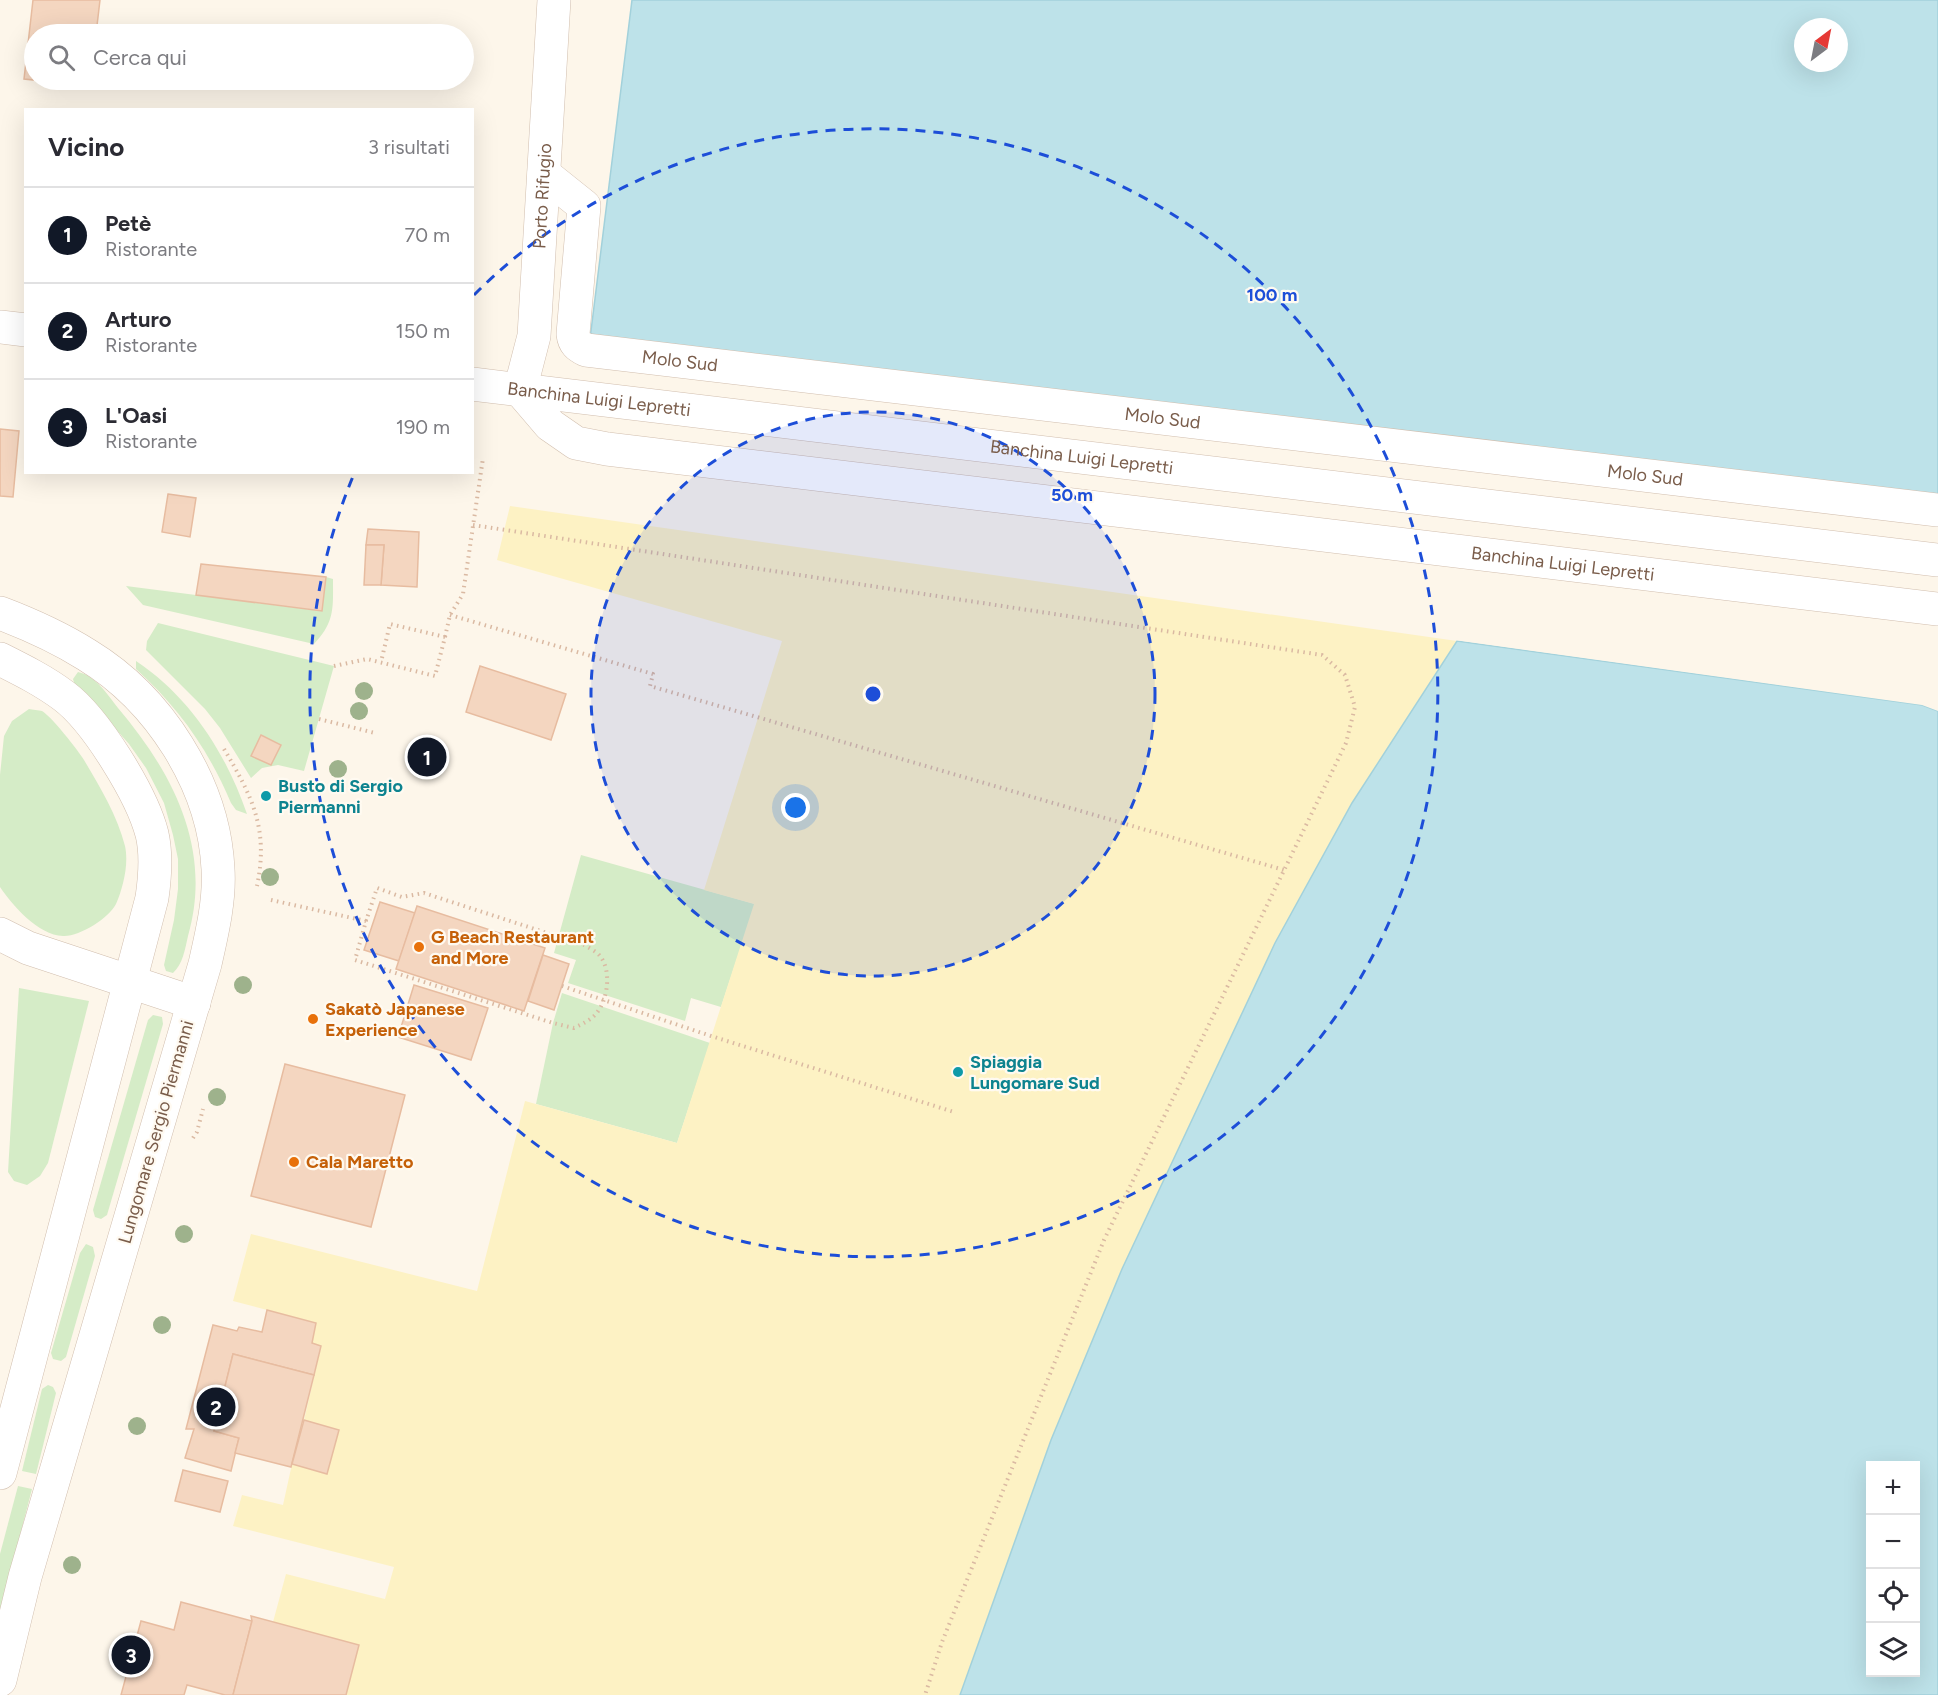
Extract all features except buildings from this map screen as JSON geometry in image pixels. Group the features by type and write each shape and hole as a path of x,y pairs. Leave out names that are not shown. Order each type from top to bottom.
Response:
{"street":[{"name":"Porto Rifugio","path":"520,390 534,336 554,0"},
{"name":"Molo Sud","path":"544,174 584,206 573,334 578,346 586,350 1938,510"},
{"path":"0,327 24,330"},
{"path":"474,384 520,390"},
{"name":"Banchina Luigi Lepretti","path":"520,390 1938,560"},
{"name":"Banchina Luigi Lepretti","path":"520,390 550,426 576,443 607,449 1938,609"},
{"name":"Lungomare Sergio Piermanni","path":"0,614 87,655 118,678 165,729 181,751 200,792 214,834 219,870 211,934 194,1003 25,1577 0,1680"},
{"path":"0,1473 152,898 155,861 152,835 138,799 113,755 65,697 14,666"},
{"path":"0,934 28,948 194,1003"}],"path":[{"path":"334,666 367,659 435,676 450,615 463,594 483,458"},
{"path":"473,525 1322,655 1345,675 1355,707 1346,743 1104,1240 942,1642 925,1695"},
{"path":"450,615 653,674 650,686 1284,870"},
{"path":"381,662 390,624 445,637"},
{"path":"319,719 375,733"},
{"path":"377,888 402,897 424,893 584,945 599,954 606,966 607,980 603,1000 595,1015 574,1028 355,960 366,921 377,888"},
{"path":"271,900 366,921"},
{"path":"562,986 711,1036 954,1112"}],"green space":[{"path":"326,577 333,579 331,614 326,629 314,644 143,605 126,586 321,611"},
{"path":"158,623 334,666 304,771 278,765 262,768 251,778 220,728 205,709 146,650 147,641"},
{"path":"136,661 173,692 204,728 228,769 247,814 236,810 191,730 166,699 136,669"},
{"path":"78,672 90,677 101,686 138,733 171,786 183,814 191,843 195,873 194,904 183,956 173,973 166,971 164,965 174,920 178,889 178,859 164,803 146,768 129,744 90,700 76,690 73,679"},
{"path":"29,709 46,714 81,755 108,801 125,846 125,876 116,904 100,921 85,930 70,935 63,936 44,931 19,911 0,887 0,775 4,736 12,721"},
{"path":"581,855 755,904 721,1007 691,998 685,1021 568,983 576,960 554,953"},
{"path":"19,988 89,1001 48,1163 40,1176 27,1185 14,1181 8,1172"},
{"path":"562,993 710,1043 677,1143 536,1104 553,1023"},
{"path":"153,1015 162,1017 163,1024 107,1215 101,1219 95,1217 93,1210 148,1020"},
{"path":"86,1244 93,1247 95,1256 66,1357 61,1361 53,1359 51,1353 80,1253"},
{"path":"48,1385 53,1387 56,1393 36,1474 22,1471 42,1389"},
{"path":"18,1486 32,1489 0,1613 0,1554"}],"sand":[{"name":"Spiaggia Lungomare Sud","path":"510,506 1457,641 1352,803 1275,943 1122,1269 1051,1440 960,1695 346,1695 359,1645 273,1622 286,1574 385,1599 394,1567 233,1526 242,1495 283,1505 292,1464 339,1430 304,1420 321,1347 312,1343 316,1323 233,1301 251,1234 477,1291 525,1101 677,1143 754,904 704,890 782,641 497,560"}],"water":[{"path":"632,0 1938,0 1938,497 590,339"},
{"path":"1457,641 1922,705 1938,711 1938,1695 960,1695 1051,1440 1122,1269 1275,943 1352,803"}],"pier":[{"path":"1455,638 1923,702 1938,708 1938,711 1922,705 1454,640"}],"place":[{"name":"Petè","path":"427,757"},
{"name":"Busto di Sergio Piermanni","path":"266,796"},
{"name":"G Beach Restaurant and More","path":"419,947"},
{"name":"Sakatò Japanese Experience","path":"313,1019"},
{"name":"Spiaggia Lungomare Sud","path":"958,1072"},
{"name":"Cala Maretto","path":"294,1162"},
{"name":"Arturo","path":"216,1407"},
{"name":"L'Oasi","path":"131,1655"}]}
